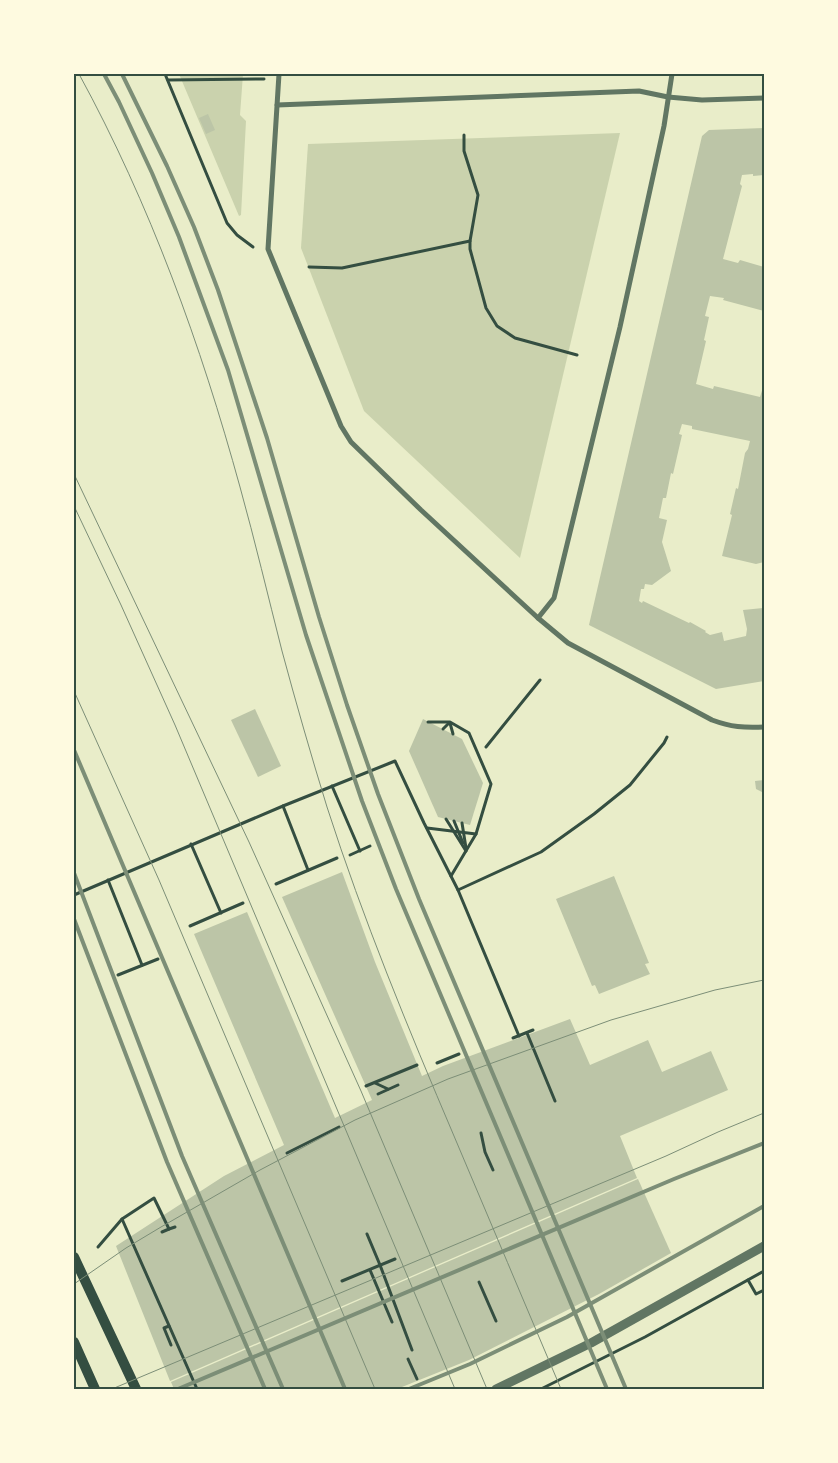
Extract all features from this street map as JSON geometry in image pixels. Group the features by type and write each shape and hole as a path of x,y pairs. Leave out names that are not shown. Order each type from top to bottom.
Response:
{"main road":[{"path":"74,1257 136,1389"},
{"path":"74,1342 95,1389"}],"street":[{"path":"279,74 268,249 341,426 351,442 421,510 538,618 568,643 712,720 728,726 745,728 764,727"},
{"path":"538,618 554,598 620,327 664,126 672,74"},
{"path":"277,105 639,91 668,97 702,100 764,98"},
{"path":"496,1389 591,1343 764,1246"}],"path":[{"path":"165,74 227,222 237,235 250,246 268,249"},
{"path":"168,80 269,79"},
{"path":"464,135 464,151 478,196 470,249 486,308 497,326 515,338 577,355"},
{"path":"309,267 342,268 470,241"},
{"path":"486,747 540,680"},
{"path":"428,722 450,722 469,732 491,784 476,834 451,876"},
{"path":"443,729 450,722"},
{"path":"450,722 452,734"},
{"path":"458,890 541,852 586,820 630,785 667,737"},
{"path":"74,895 191,844 395,761 458,890 519,1036"},
{"path":"332,786 360,851"},
{"path":"283,806 308,870"},
{"path":"446,819 456,832 466,852"},
{"path":"454,821 456,832"},
{"path":"462,823 466,852"},
{"path":"427,828 476,834"},
{"path":"191,844 221,913"},
{"path":"350,855 370,846"},
{"path":"276,884 337,858"},
{"path":"108,880 142,965"},
{"path":"190,926 243,903"},
{"path":"118,975 158,959"},
{"path":"513,1038 533,1030"},
{"path":"526,1033 556,1101"},
{"path":"437,1063 458,1054"},
{"path":"366,1086 417,1065"},
{"path":"375,1082 388,1089"},
{"path":"378,1094 398,1085"},
{"path":"288,1153 339,1127"},
{"path":"481,1132 485,1152 493,1170"},
{"path":"98,1247 122,1219 154,1198 168,1229"},
{"path":"122,1219 197,1389"},
{"path":"162,1232 175,1227"},
{"path":"367,1234 412,1350"},
{"path":"342,1281 395,1259"},
{"path":"370,1270 392,1322"},
{"path":"542,1389 645,1337 764,1271"},
{"path":"748,1280 756,1294 764,1290"},
{"path":"479,1282 496,1321"},
{"path":"169,1326 164,1328 171,1344"},
{"path":"408,1359 417,1379"}],"green space":[{"path":"179,74 243,74 240,115 246,121 241,215 239,216"},
{"path":"620,133 520,558 364,411 301,248 308,144"}],"building":[{"path":"208,114 215,130 206,134 199,118"},
{"path":"764,128 764,175 742,175 740,184 742,186 723,259 738,263 740,260 764,267 764,311 723,300 724,298 710,296 705,316 709,317 704,340 706,341 696,384 713,389 714,386 760,397 764,384 764,562 756,564 722,556 732,515 730,514 736,488 738,489 745,453 750,441 692,429 692,426 682,424 679,434 682,435 673,474 671,473 666,498 663,498 659,518 667,520 662,542 671,571 652,585 645,584 644,589 641,589 639,601 642,603 643,601 690,622 710,635 722,632 724,641 746,636 747,629 743,610 763,608 764,681 716,689 589,625 702,136 709,130"},
{"path":"255,709 281,766 258,777 231,720"},
{"path":"423,719 462,739 483,783 470,825 438,817 409,751"},
{"path":"764,780 764,793 756,789 755,781"},
{"path":"342,872 375,962 422,1076 443,1066 570,1019 590,1065 648,1040 662,1072 711,1051 728,1090 620,1136 637,1178 170,1381 116,1246 224,1176 284,1145 194,934 247,912 335,1118 372,1100 282,897"},
{"path":"614,876 649,963 645,964 650,974 599,994 595,985 592,986 556,899"},
{"path":"638,1179 671,1253 599,1294 469,1360 397,1389 174,1389 171,1382"}],"tram line":[{"path":"79,74 129,173 172,276 191,328 240,487 309,748 356,890 420,1055 561,1389"},
{"path":"74,474 249,842 361,1091 487,1389"},
{"path":"74,506 175,725 455,1389"},
{"path":"74,571 74,645"},
{"path":"74,691 159,880 375,1389"},
{"path":"74,1284 126,1248 260,1170 355,1120 448,1079 611,1020 715,990 764,980"},
{"path":"112,1389 764,1113"}],"railway":[{"path":"104,74 152,173 179,237 228,370 306,635 362,801 396,889 607,1389"},
{"path":"122,74 167,166 194,227 218,290 267,438 319,617 378,794 419,899 626,1389"},
{"path":"74,750 345,1389"},
{"path":"74,873 182,1156 283,1389"},
{"path":"74,919 167,1162 265,1389"},
{"path":"178,1389 674,1179 764,1143"},
{"path":"409,1389 470,1364 567,1317 764,1206"}]}
